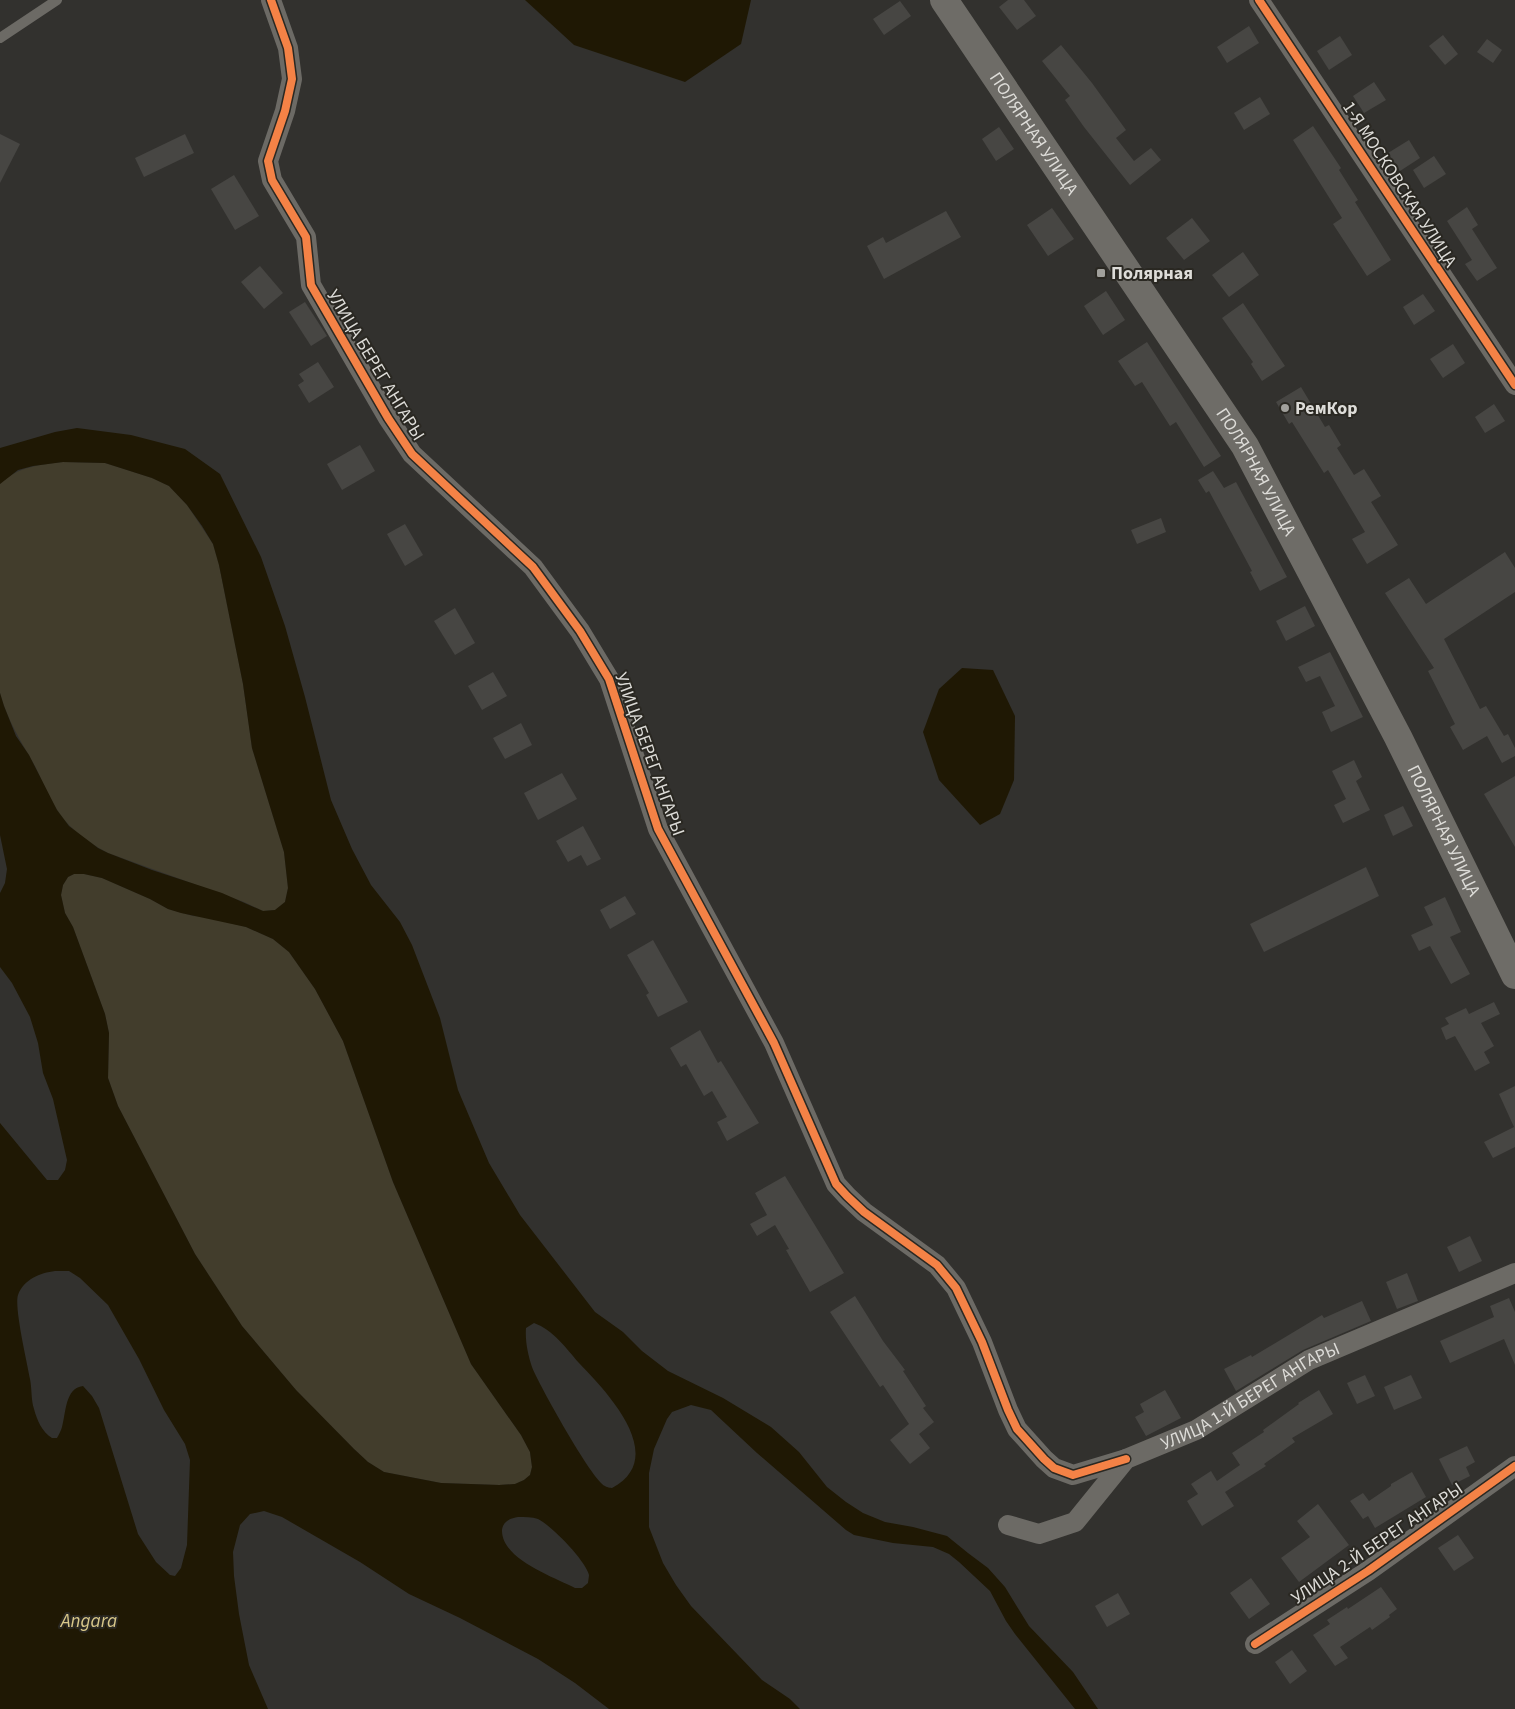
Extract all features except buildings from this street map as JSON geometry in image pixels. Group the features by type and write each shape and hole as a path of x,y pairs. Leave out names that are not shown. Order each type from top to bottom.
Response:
{"main road":[{"name":"ПОЛЯРНАЯ УЛИЦА","path":"944,0 1245,446 1398,737 1515,975"}],"street":[{"name":"УЛИЦА БЕРЕГ АНГАРЫ","path":"271,0 288,48 292,79 285,111 268,161 269,170 272,180 306,237 311,284 388,418 412,454 533,567 580,631 609,679 658,829 774,1043 836,1184 864,1212 937,1265 956,1288 982,1342 1017,1429 1044,1459 1054,1468 1073,1475 1126,1458"},
{"name":"1-Я МОСКОВСКАЯ УЛИЦА","path":"1259,0 1515,385"},
{"name":"УЛИЦА 1-Й БЕРЕГ АНГАРЫ","path":"1008,1525 1039,1534 1075,1522 1126,1458 1196,1430 1309,1360 1515,1273"},
{"name":"УЛИЦА 2-Й БЕРЕГ АНГАРЫ","path":"1255,1644 1368,1571 1515,1466"}],"lane":[{"path":"0,38 57,0"}],"shaded area":[{"path":"63,462 105,463 152,478 169,486 187,505 213,544 243,684 252,748 284,852 288,888 285,902 275,910 263,911 244,902 108,853 88,841 70,826 59,813 11,722 0,693 0,484 14,473 22,470"},
{"path":"74,874 102,878 168,909 246,927 273,939 289,952 315,989 343,1041 393,1182 471,1364 521,1435 530,1452 532,1467 530,1475 524,1480 515,1484 499,1485 441,1483 384,1472 368,1462 354,1449 296,1390 242,1326 195,1254 118,1106 108,1078 109,1033 105,1014 73,927 65,913 61,895 63,885 68,877"}],"water":[{"path":"525,0 751,0 741,44 685,82 574,45"},
{"name":"Angara","path":"77,428 131,435 185,449 220,474 261,557 285,626 331,800 352,849 371,885 400,922 412,945 440,1018 458,1090 489,1163 520,1215 595,1312 623,1332 642,1351 668,1371 723,1398 771,1427 799,1452 827,1487 846,1502 863,1513 885,1522 947,1536 988,1568 1005,1587 1029,1626 1073,1672 1098,1709 1075,1709 1015,1634 990,1591 949,1554 933,1547 893,1543 854,1535 757,1453 711,1410 691,1405 672,1412 654,1449 649,1473 649,1527 663,1563 691,1606 762,1680 790,1699 800,1709 609,1709 575,1683 538,1659 460,1618 409,1594 360,1562 282,1517 264,1511 250,1514 240,1525 233,1552 239,1614 249,1665 268,1709 0,1709 0,1123 47,1180 58,1180 65,1170 67,1160 53,1099 43,1073 38,1043 30,1017 12,983 0,967 0,893 5,883 7,869 0,835 0,693 16,736 29,755 57,810 69,826 98,848 152,870 222,893 263,911 275,910 285,902 288,888 284,852 252,748 243,684 213,544 187,505 169,486 152,478 105,463 63,462 33,466 18,470 0,484 0,448 55,432","holes":["74,874 84,874 102,878 168,909 246,927 273,939 289,952 315,989 343,1041 393,1182 471,1364 521,1435 530,1452 532,1467 530,1475 524,1480 515,1484 499,1485 441,1483 384,1472 368,1462 354,1449 296,1390 242,1326 195,1254 118,1106 108,1078 109,1033 105,1014 73,927 65,913 61,895 63,885 68,877","69,1271 80,1278 108,1305 139,1359 164,1410 185,1444 190,1460 187,1545 181,1568 175,1576 170,1575 156,1562 138,1534 99,1408 92,1396 83,1386 73,1391 67,1402 62,1427 57,1438 52,1438 40,1425 32,1402 17,1301 21,1289 28,1281 38,1275 49,1272","534,1323 547,1330 559,1340 604,1390 627,1424 634,1442 635,1459 628,1475 612,1488 605,1486 598,1480 544,1392 532,1367 528,1353 526,1328","518,1517 538,1519 551,1528 582,1561 589,1575 588,1583 582,1588 575,1588 530,1566 519,1558 510,1550 504,1540 502,1530 510,1519"]},
{"path":"962,668 993,670 1015,716 1014,780 1000,814 980,825 939,780 923,732 939,689"}],"cycle path":[{"path":"271,0 288,48 292,79 285,111 268,161 272,180 306,237 311,285 388,418 412,454 533,567 580,631 609,679 658,829 774,1043 836,1184 864,1212 937,1265 956,1288 982,1342 1017,1429 1044,1459 1054,1468 1073,1475 1126,1459"},
{"path":"1259,0 1515,385"},
{"path":"1255,1644 1368,1571 1515,1466"}],"place":[{"name":"Полярная","path":"1101,273"},
{"name":"РемКор","path":"1285,408"}]}
